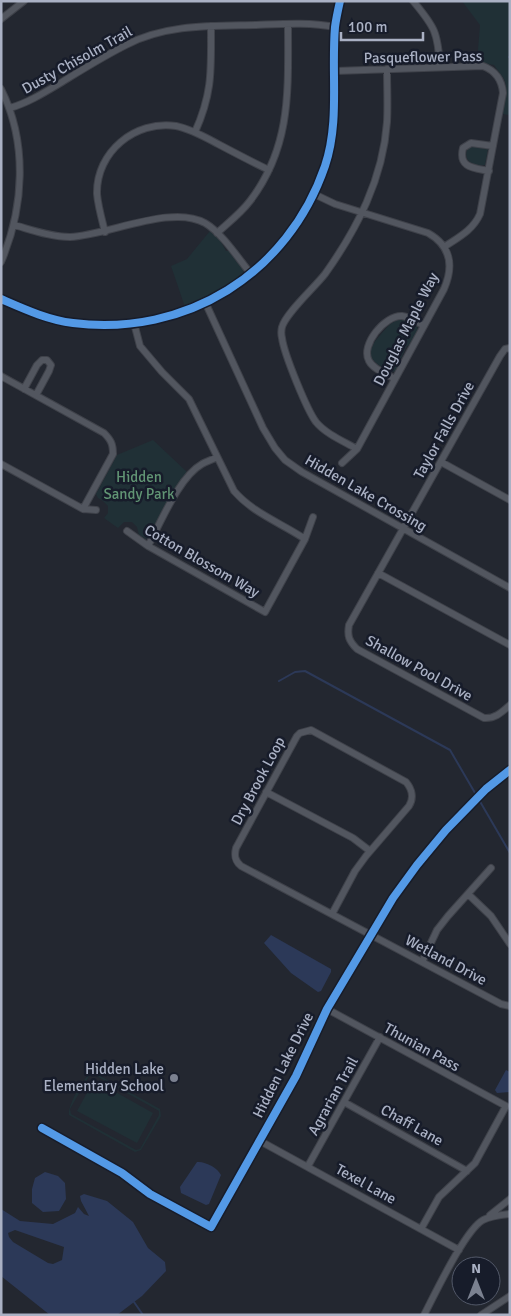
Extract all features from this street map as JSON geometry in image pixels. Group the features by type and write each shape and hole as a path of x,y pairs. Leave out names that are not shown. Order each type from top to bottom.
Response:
{"street":[{"path":"1,19 24,1"},
{"path":"1,300 72,323 98,325 134,323 160,319 206,304 251,274 272,255 298,222 314,194 325,166 333,134 335,113 335,27 340,1"},
{"path":"413,1 437,36 440,67"},
{"path":"217,233 250,200 269,170 278,151 288,96 288,24"},
{"name":"Dusty Chisolm Trail","path":"10,108 30,100 126,44 172,29 288,24 335,27"},
{"path":"195,132 208,95 211,75 211,26"},
{"name":"Pasqueflower Pass","path":"335,71 483,66 491,69 500,80 503,93 480,214 476,223 468,231 444,247"},
{"path":"357,449 327,432 310,414 286,353 281,331 286,317 322,277 340,253 362,213 377,174 383,150 387,123 387,69"},
{"path":"1,89 10,108 20,157 19,196 14,225 1,262"},
{"path":"104,232 97,194 101,169 115,148 125,138 137,131 148,128 176,126 195,132 269,170"},
{"path":"489,171 472,168 462,161 461,154 463,148 471,143 493,146"},
{"path":"314,194 335,204 428,233 436,238 444,247"},
{"path":"14,225 68,237 104,232 168,217 194,218 206,224 217,233 251,274"},
{"name":"Douglas Maple Way","path":"342,463 357,449 449,278 450,266 444,247"},
{"name":"Hidden Lake Crossing","path":"206,304 263,428 285,460 302,472 510,588"},
{"path":"395,379 374,368 370,362 367,349 370,340 387,321 394,317 408,318 424,326"},
{"path":"134,323 140,346 189,399 234,491 243,501 254,510 305,538 313,517"},
{"name":"Taylor Falls Drive","path":"402,528 500,356 505,349 510,348"},
{"path":"24,389 37,365 42,360 47,360 50,365 50,371 36,395"},
{"path":"1,376 104,433 111,440 113,454 83,509"},
{"path":"148,546 182,483 191,472 202,464 217,458"},
{"path":"440,462 509,497"},
{"path":"1,464 83,509 96,510"},
{"name":"Shallow Pool Drive","path":"402,528 349,625 347,634 350,642 357,649 484,718 498,715 510,705"},
{"name":"Cotton Blossom Way","path":"127,532 148,546 265,612 305,538"},
{"path":"378,573 510,645"},
{"name":"Dry Brook Loop","path":"332,914 355,871 412,802 412,791 406,782 311,730 306,730 296,736 236,848 235,857 237,862 332,914 371,934"},
{"name":"Hidden Lake Drive","path":"42,1128 122,1173 150,1194 211,1227 308,1053 327,1009 371,934 409,876 460,816 486,789 510,770"},
{"path":"266,792 352,838 370,851"},
{"path":"422,962 437,930 492,868"},
{"path":"468,894 491,916 510,944"},
{"name":"Wetland Drive","path":"371,934 501,1004 510,1006"},
{"name":"Thunian Pass","path":"327,1009 506,1106 475,1162 467,1171"},
{"name":"Agrarian Trail","path":"308,1166 380,1037"},
{"name":"Chaff Lane","path":"344,1102 467,1171"},
{"name":"Texel Lane","path":"260,1141 459,1250"},
{"path":"421,1229 439,1198 467,1171"},
{"path":"424,1315 468,1235 483,1220 499,1210 510,1199"},
{"path":"483,1220 510,1214"},
{"path":"481,1315 510,1296"}],"green space":[{"path":"462,1 510,1 510,115 502,114 506,92 504,79 494,65 477,62 480,25"},
{"path":"473,146 488,149 485,165 477,165 468,160 467,150"},
{"path":"210,231 220,240 226,251 229,251 243,269 243,274 213,294 185,307 171,266 187,259"},
{"path":"401,319 417,326 418,330 406,347 396,371 391,372 373,360 370,351 386,328 393,322"},
{"name":"Hidden Sandy Park","path":"153,440 187,472 173,492 146,539 139,535 137,527 132,522 124,522 118,528 104,518 108,513 108,506 96,494 117,455"},
{"path":"93,1072 160,1109 161,1116 141,1150 135,1152 69,1115 69,1111 73,1099 89,1074","holes":["93,1074 159,1111 159,1115 140,1149 136,1150 71,1114 70,1109 89,1076"]},
{"path":"94,1080 153,1113 137,1143 77,1111"}],"water":[{"path":"271,935 331,969 321,991 318,992 291,973 264,943"},
{"path":"506,1070 510,1072 510,1092 497,1093 495,1090"},
{"path":"197,1162 211,1165 221,1175 209,1204 206,1205 181,1193 180,1187"},
{"path":"45,1172 58,1176 65,1183 66,1199 59,1211 43,1212 32,1203 32,1189 35,1178"},
{"path":"84,1194 107,1201 133,1222 148,1248 165,1262 166,1271 142,1296 117,1315 50,1315 1,1276 1,1209 20,1221 53,1224 75,1213 78,1207 84,1214 89,1216 80,1196","holes":["15,1230 64,1247 62,1260 53,1264 48,1263 13,1242 8,1233"]}],"waterway":[{"path":"279,681 295,672 305,671 450,750 510,853"},
{"path":"134,1302 143,1315"}],"cycle path":[{"path":"1,299 36,314 64,322 115,325 155,320 193,308 228,290 259,267 286,238 308,204 325,166 330,149 334,115 334,45 340,1"},
{"path":"42,1128 122,1173 150,1194 211,1227 296,1076 327,1009 393,898 446,830 486,789 510,770"}],"place":[{"name":"Hidden Lake Elementary School","path":"174,1078"}]}
